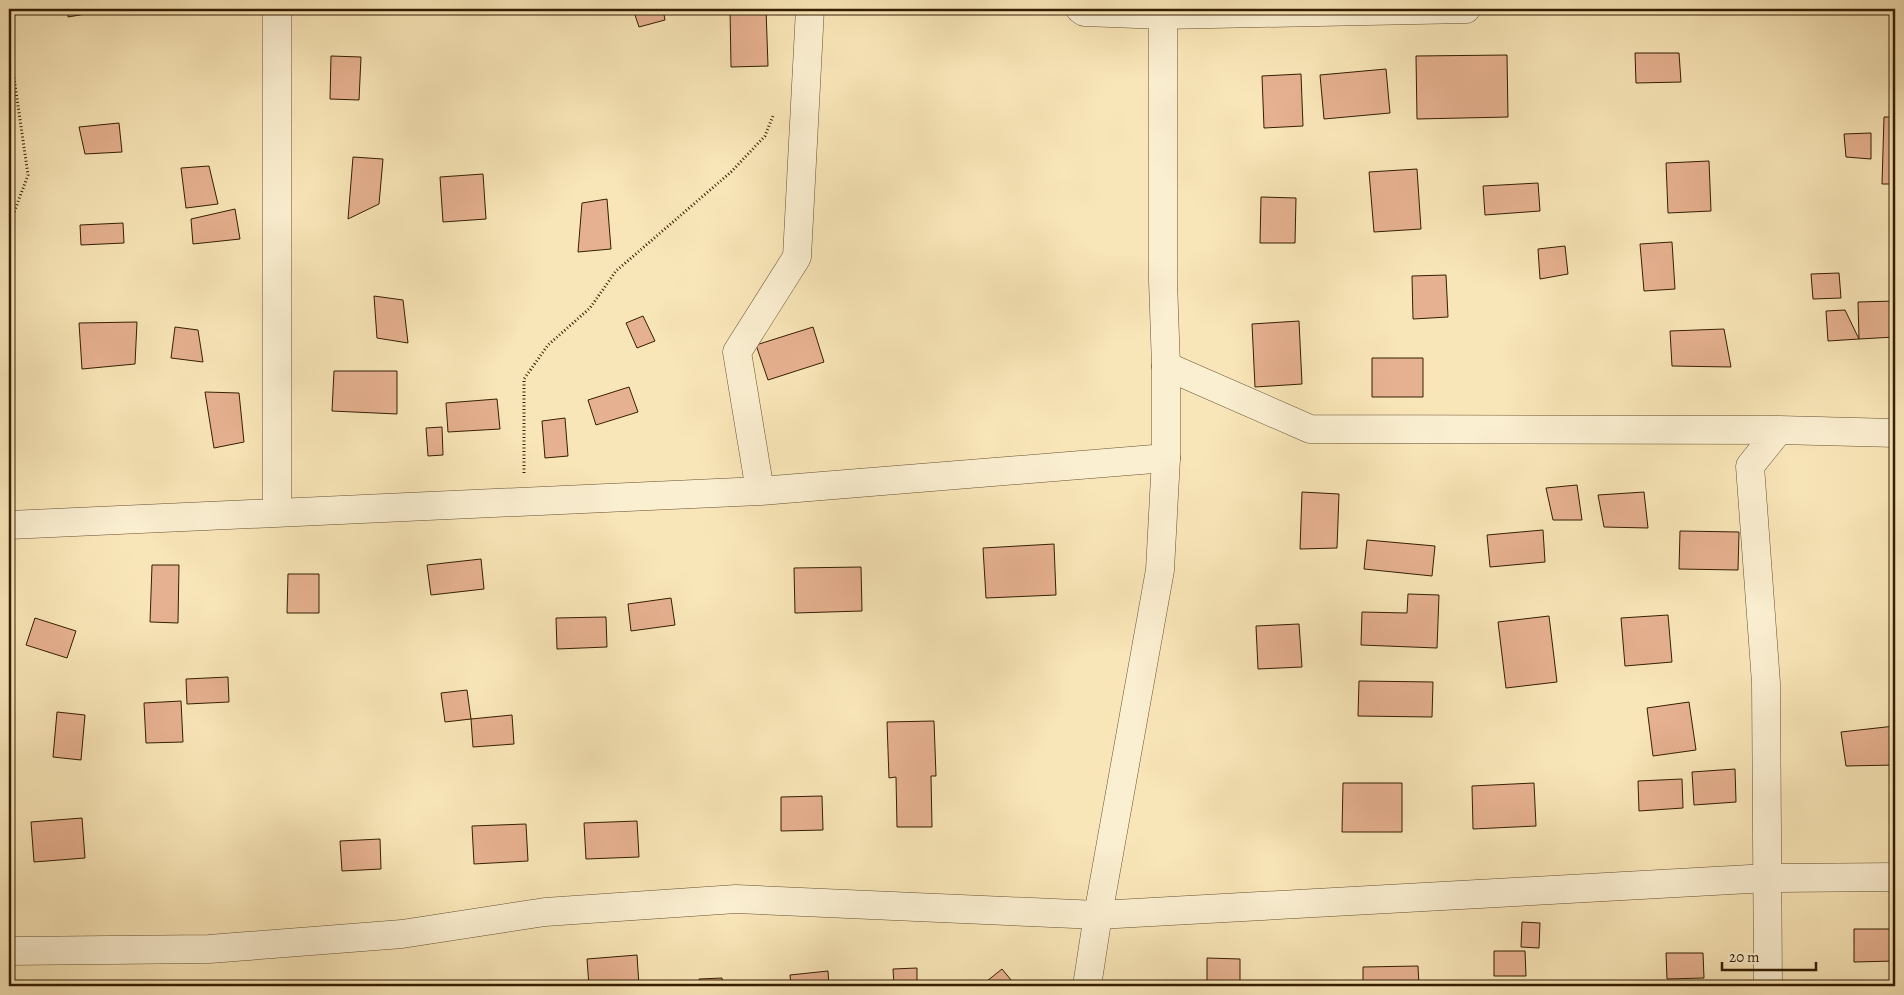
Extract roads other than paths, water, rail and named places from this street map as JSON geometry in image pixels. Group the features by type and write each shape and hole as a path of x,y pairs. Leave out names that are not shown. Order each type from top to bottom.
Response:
{"street":[{"path":"277,9 277,512"},
{"path":"760,491 738,352 797,257 810,9"},
{"path":"1080,9 1084,12 1466,9"},
{"path":"1087,986 1160,570 1166,458 1166,366 1163,281 1163,12"},
{"path":"1166,366 1310,429 1895,432"},
{"path":"1768,986 1766,683 1750,466 1779,430"},
{"path":"9,525 760,491 1166,458"},
{"path":"9,951 229,947 402,934 545,912 736,899 1098,915 1768,878 1895,877"}]}
